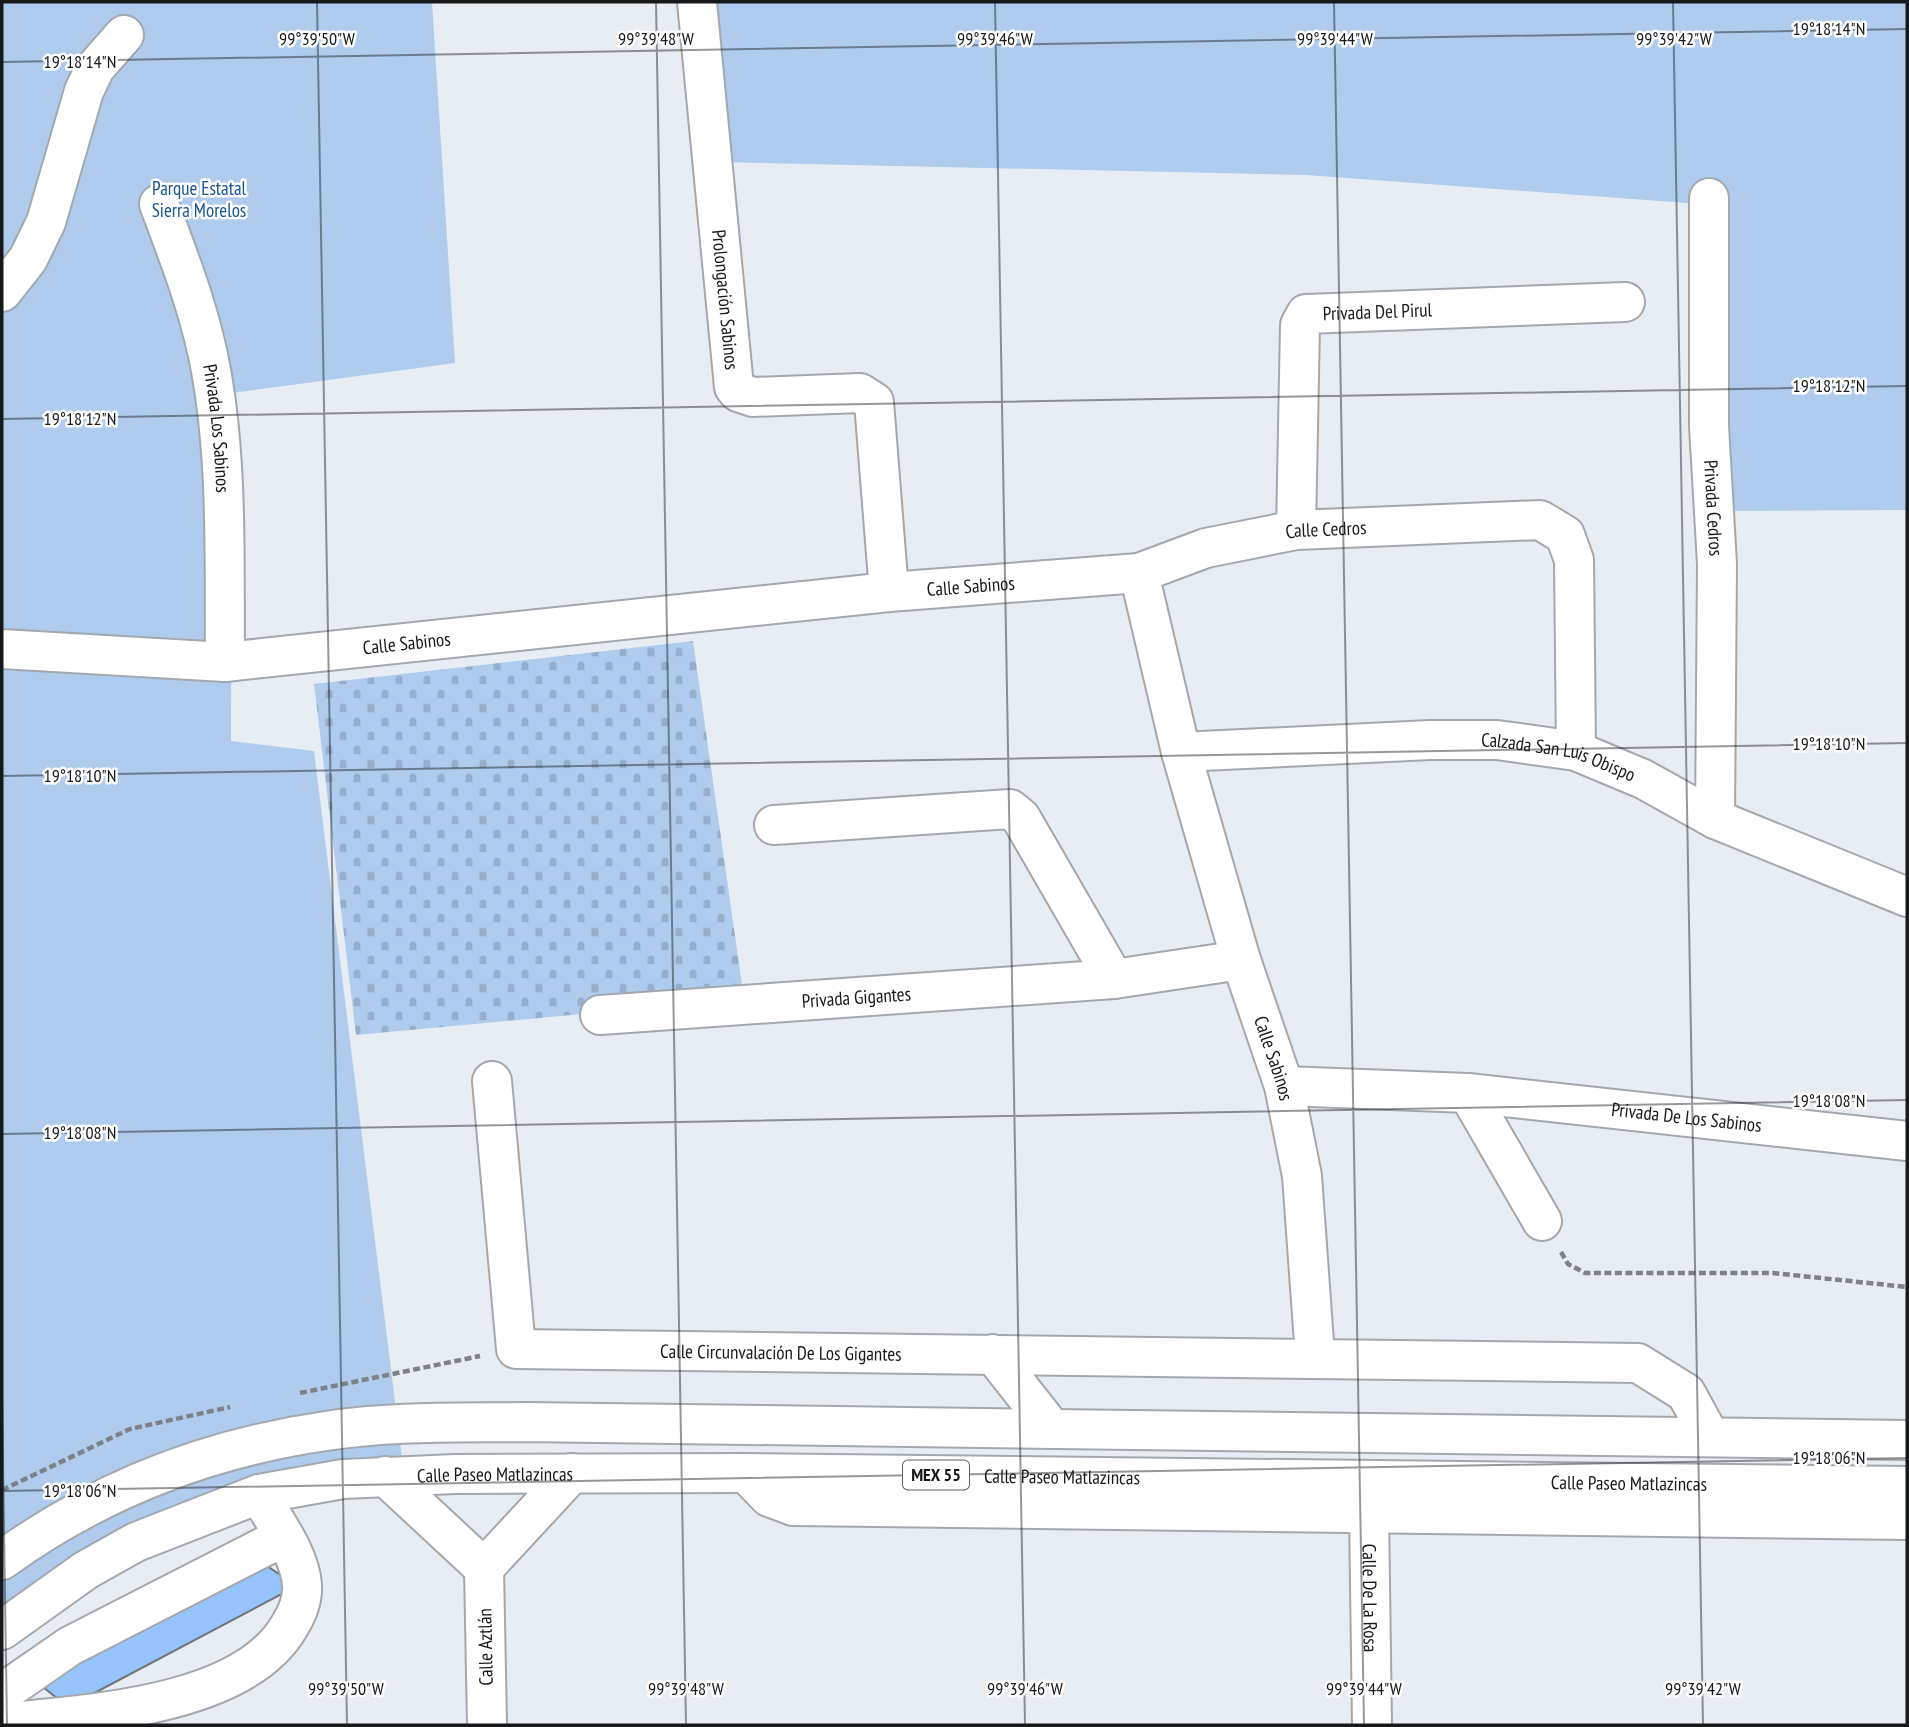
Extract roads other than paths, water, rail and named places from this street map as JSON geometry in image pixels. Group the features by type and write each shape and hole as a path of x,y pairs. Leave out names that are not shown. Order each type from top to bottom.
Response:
{"main road":[{"name":"Prolongación Sabinos","path":"696,2 734,387 738,392 753,397 860,393 874,402 889,592"},
{"path":"2,292 28,259 46,222 84,90 95,68 124,34"},
{"name":"Privada Cedros","path":"1709,198 1708,401 1717,564 1715,819"},
{"name":"Privada Los Sabinos","path":"159,204 190,288 212,377 222,482 225,662"},
{"name":"Privada Del Pirul","path":"1296,530 1300,325 1306,314 1625,302"},
{"name":"Calle Cedros","path":"1139,573 1206,548 1296,530 1540,520 1565,536 1574,560 1576,751"},
{"name":"Calle Sabinos","path":"2,649 114,658 225,662 889,592 1139,573 1181,752 1241,960 1284,1086 1302,1176 1315,1356"},
{"name":"Calzada San Luis Obispo","path":"1181,752 1430,740 1497,740 1576,751 1643,779 1715,819 1907,897"},
{"path":"774,825 1010,809 1021,818 1114,979"},
{"name":"Privada Gigantes","path":"600,1015 1114,979 1241,960"},
{"name":"Calle Circunvalación De Los Gigantes","path":"492,1082 516,1349 1315,1356 1638,1363 1686,1393 1710,1437"},
{"name":"Privada De Los Sabinos","path":"1284,1086 1468,1093 1907,1141"},
{"path":"1468,1093 1542,1221"},
{"path":"993,1354 1052,1429"},
{"path":"2,1560 82,1508 188,1462 249,1445 328,1430 403,1424 524,1422 1907,1440"},
{"path":"385,1476 484,1568 572,1473"},
{"path":"746,1473 769,1497 793,1506 1907,1520"},
{"name":"Calle Paseo Matlazincas","path":"2,1630 86,1570 136,1542 259,1494 305,1484 385,1476 746,1473 1907,1486"},
{"path":"2,1723 172,1697 213,1687 252,1667 282,1639 302,1597 301,1576 259,1494"},
{"name":"Calle De La Rosa","path":"1369,1513 1372,1725"},
{"path":"2,1693 71,1646 283,1537"},
{"name":"Calle Aztlán","path":"484,1568 487,1725"}],"park label":[{"name":"Parque Estatal Sierra Morelos","path":"199,199"}]}
